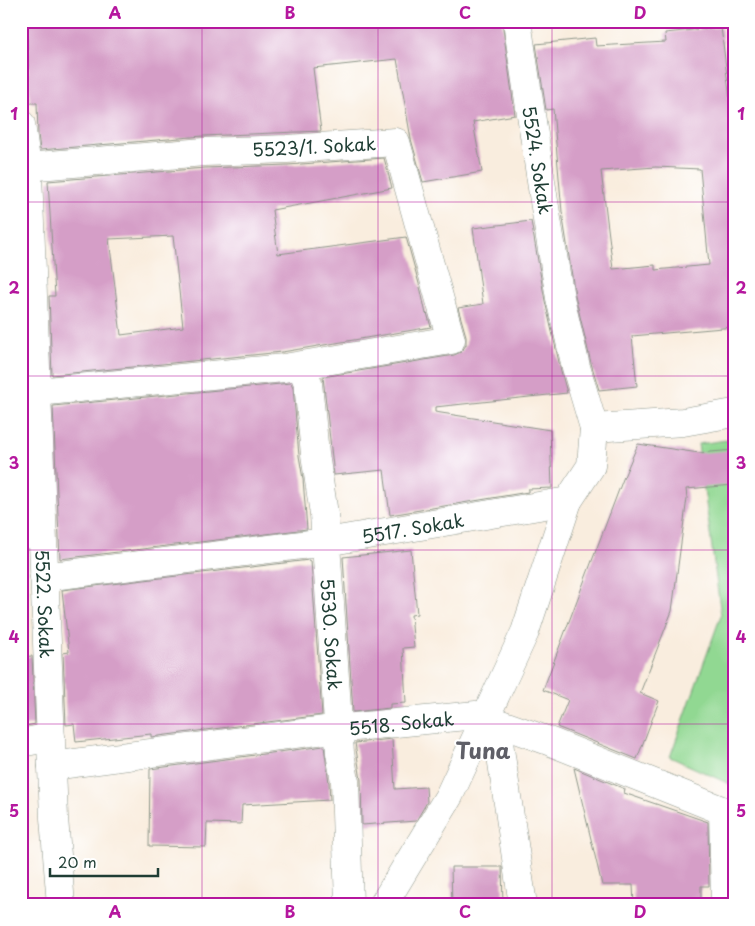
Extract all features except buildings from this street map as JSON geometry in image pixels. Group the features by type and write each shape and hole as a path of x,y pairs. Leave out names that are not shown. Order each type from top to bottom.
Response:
{"street":[{"name":"5524. Sokak","path":"517,21 560,298 576,367 594,428"},
{"name":"5522. Sokak","path":"21,124 28,175 32,534 44,577 54,818 61,905"},
{"name":"5523/1. Sokak","path":"26,167 204,152 396,142 451,340 301,366"},
{"path":"29,392 301,366"},
{"name":"5530. Sokak","path":"301,366 308,383 315,454 324,514 338,728 345,781 349,905"},
{"path":"383,905 449,796 490,720 525,632 568,501 591,466 594,428 683,422 734,412"},
{"name":"5517. Sokak","path":"44,577 326,542 568,501"},
{"name":"5518. Sokak","path":"52,766 338,728 476,715 546,740 728,813"},
{"path":"490,720 523,905"},
{"path":"21,743 51,737"},
{"path":"725,905 728,813"}],"green space":[{"path":"734,439 734,786 670,757 721,615 698,444"}],"district":[{"name":"Tuna","path":"483,749"}]}
